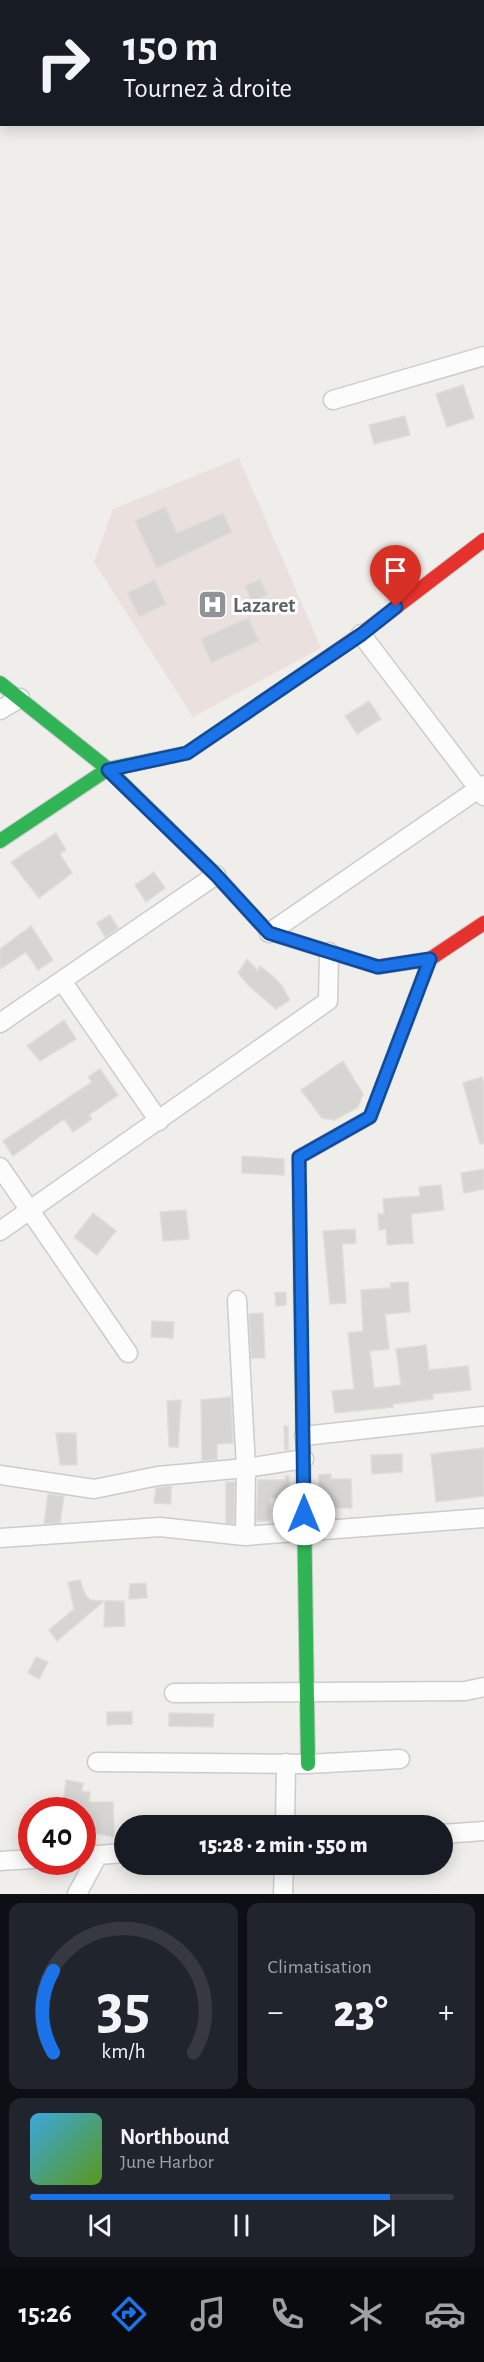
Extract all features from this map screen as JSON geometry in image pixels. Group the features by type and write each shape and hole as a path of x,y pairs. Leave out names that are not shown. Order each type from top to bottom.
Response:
{"street":[{"path":"333,400 484,356"},
{"path":"0,841 108,770 187,753 362,634 484,540"},
{"path":"269,933 482,790 362,634"},
{"path":"0,683 108,770 216,875 269,933 378,967 430,959 484,924"},
{"path":"0,710 20,698"},
{"path":"0,1023 216,875"},
{"path":"0,1231 328,1001 329,951"},
{"path":"308,1764 299,1157 370,1117 430,959"},
{"path":"62,981 159,1121"},
{"path":"0,1167 128,1353"},
{"path":"237,1300 246,1468 245,1536"},
{"path":"304,1436 484,1416"},
{"path":"0,1475 94,1489 158,1476 246,1468 304,1459"},
{"path":"0,1538 160,1527 245,1536 484,1518"},
{"path":"174,1693 465,1690 484,1687"},
{"path":"97,1762 308,1764 400,1759"},
{"path":"285,1815 286,1763"},
{"path":"453,1832 484,1831"},
{"path":"96,1855 114,1854"},
{"path":"0,1861 18,1860"},
{"path":"77,1894 83,1875"},
{"path":"283,1894 284,1875"}],"shaded area":[{"name":"Lazaret","path":"239,458 321,648 193,717 94,562 113,509"}],"building":[{"path":"463,385 474,418 447,427 436,394"},
{"path":"405,416 410,435 374,444 369,425"},
{"path":"165,507 177,533 223,513 232,532 157,568 135,521"},
{"path":"260,579 267,595 252,602 245,586"},
{"path":"155,580 166,604 139,617 127,593"},
{"path":"248,618 259,641 211,663 201,639"},
{"path":"369,701 381,719 357,734 345,716"},
{"path":"56,833 66,850 60,854 72,873 39,898 11,862"},
{"path":"154,872 165,888 146,902 135,885"},
{"path":"110,915 118,928 105,937 97,923"},
{"path":"31,926 53,960 38,970 26,952 0,969 0,949"},
{"path":"247,959 258,971 260,966 275,978 290,1000 276,1009 249,986 238,973"},
{"path":"64,1020 76,1039 40,1061 27,1046"},
{"path":"343,1061 363,1094 358,1107 335,1120 322,1118 301,1090"},
{"path":"100,1069 118,1095 89,1115 92,1119 73,1132 64,1119 13,1156 3,1141 92,1082 88,1077"},
{"path":"482,1077 484,1143 480,1144 463,1083"},
{"path":"242,1156 284,1159 284,1175 242,1173"},
{"path":"484,1169 484,1189 464,1193 461,1173"},
{"path":"441,1185 444,1210 411,1214 413,1243 387,1245 386,1229 379,1230 378,1214 384,1214 383,1199 420,1196 419,1187"},
{"path":"186,1210 189,1239 163,1241 160,1212"},
{"path":"93,1213 116,1231 97,1255 74,1237"},
{"path":"355,1229 356,1243 342,1244 346,1303 330,1304 323,1231"},
{"path":"408,1282 410,1312 385,1314 389,1349 370,1351 374,1388 401,1385 396,1349 426,1345 429,1370 468,1366 471,1390 433,1394 433,1399 393,1404 393,1407 335,1413 332,1391 354,1389 348,1333 363,1331 361,1290 391,1288 390,1283"},
{"path":"286,1292 286,1305 276,1306 275,1293"},
{"path":"263,1313 265,1358 251,1358 249,1314"},
{"path":"152,1321 174,1322 173,1338 151,1337"},
{"path":"231,1397 233,1443 217,1444 217,1459 202,1461 201,1400"},
{"path":"181,1400 178,1447 169,1447 167,1401"},
{"path":"284,1426 288,1426 288,1450 285,1450"},
{"path":"56,1433 76,1433 77,1465 60,1465"},
{"path":"484,1448 484,1496 436,1502 431,1454"},
{"path":"402,1454 402,1472 372,1474 371,1455"},
{"path":"331,1474 331,1479 351,1479 352,1508 323,1508 322,1497 319,1497 319,1475"},
{"path":"285,1476 289,1476 289,1497 270,1498 270,1521 256,1521 258,1480 286,1480"},
{"path":"226,1482 235,1482 234,1524 226,1523"},
{"path":"171,1486 171,1504 154,1503 156,1488"},
{"path":"48,1494 64,1496 60,1523 44,1524"},
{"path":"80,1580 90,1600 104,1601 57,1641 49,1630 74,1609 68,1582"},
{"path":"146,1583 147,1598 129,1599 130,1584"},
{"path":"105,1601 124,1601 125,1626 104,1627"},
{"path":"36,1657 48,1662 39,1679 28,1673"},
{"path":"107,1712 132,1712 132,1724 107,1725"},
{"path":"169,1713 214,1714 213,1727 169,1726"},
{"path":"66,1780 83,1783 82,1791 90,1792 90,1797 64,1797"},
{"path":"96,1802 113,1802 114,1837 96,1834"}],"traffic: fast":[{"path":"0,683 108,769 216,875 260,923"},
{"path":"0,841 108,769 187,753 259,704"},
{"path":"300,1251 308,1764"}],"traffic: slow":[{"path":"300,1251 299,1157 370,1117 430,959"}],"traffic: jam":[{"path":"259,704 361,634 484,540"},
{"path":"260,923 269,933 378,967 430,959 484,923"}],"place":[{"name":"Lazaret","path":"212,605"}],"route":[{"path":"304,1514 299,1157 370,1117 430,959 378,967 269,933 216,875 108,770 187,753 362,634 396,607"}]}
